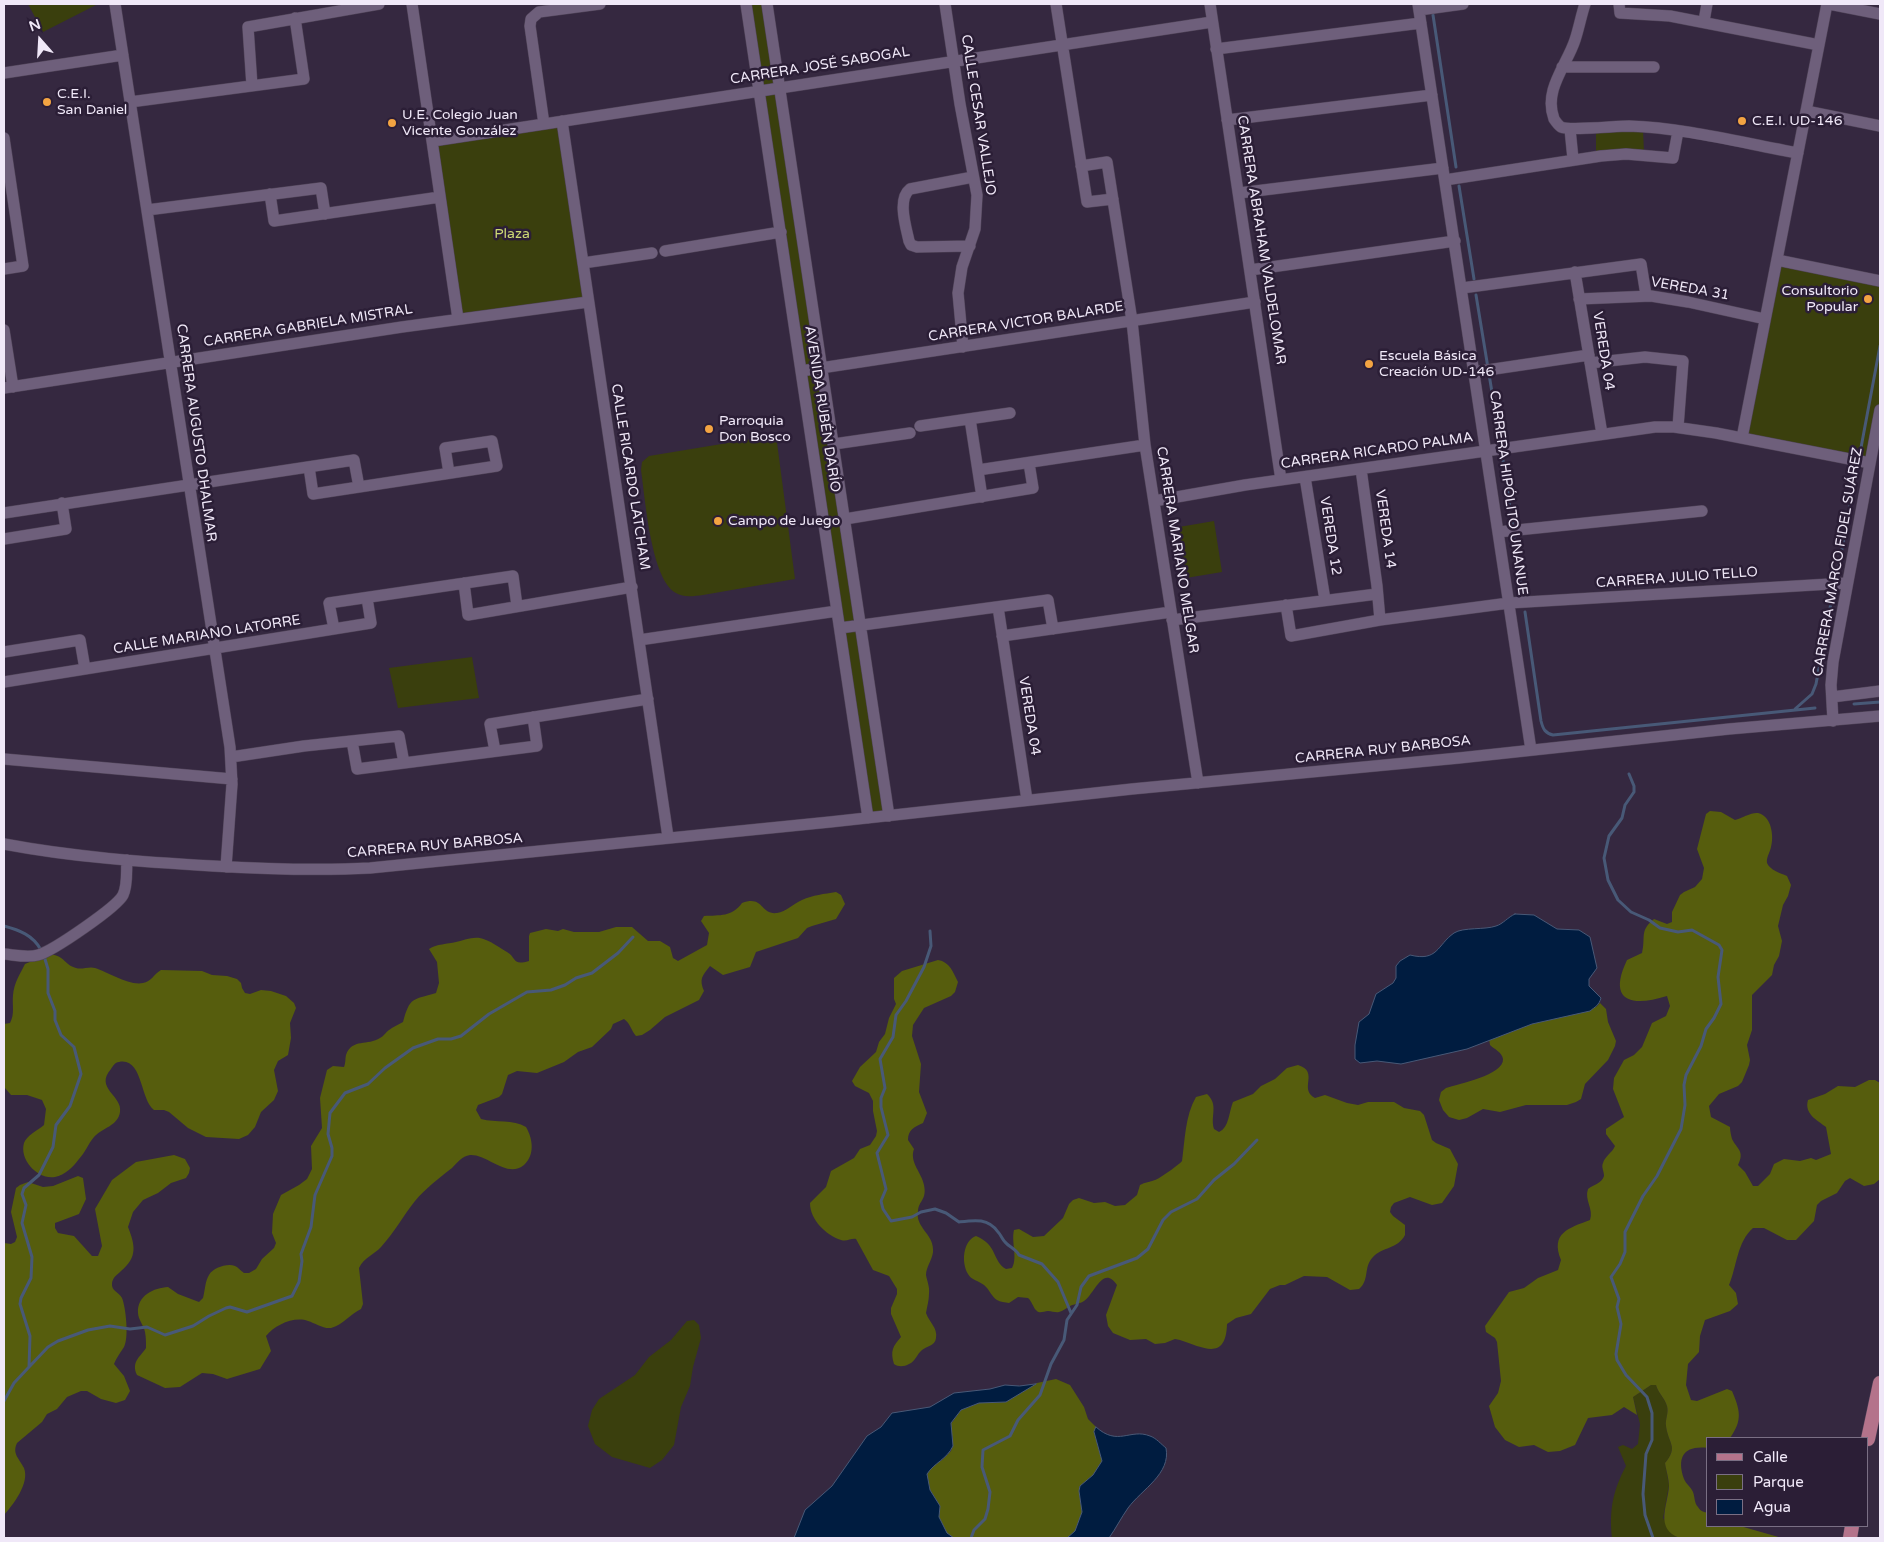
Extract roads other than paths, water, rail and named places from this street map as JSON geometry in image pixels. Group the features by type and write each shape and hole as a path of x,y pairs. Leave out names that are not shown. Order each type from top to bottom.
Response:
{"main road":[{"path":"1868,1437 1880,1383"}],"street":[{"name":"CARRERA AUGUSTO DHALMAR","path":"115,4 231,757 232,780 226,867"},
{"path":"252,86 248,26 379,4"},
{"path":"412,4 458,319"},
{"path":"544,124 530,26 531,19 538,8 600,4"},
{"name":"AVENIDA RUBÉN DARÍO","path":"746,4 868,818"},
{"name":"AVENIDA RUBÉN DARÍO","path":"767,4 889,816"},
{"name":"CALLE CESAR VALLEJO","path":"945,4 977,196 977,221 962,267 958,293 963,347"},
{"path":"1056,4 1088,202 1113,199"},
{"name":"CARRERA ABRAHAM VALDELOMAR","path":"1210,4 1281,480"},
{"path":"1418,7 1463,4"},
{"path":"1585,4 1575,40 1553,91 1551,105 1557,124 1570,129 1623,126 1678,131 1798,153"},
{"path":"1619,4 1620,13 1656,14 1704,21 1819,45"},
{"path":"1704,21 1707,4"},
{"path":"1742,438 1828,4 1880,14"},
{"name":"CARRERA HIPÓLITO UNANUE","path":"1418,7 1462,288 1484,371 1486,451 1508,531 1509,603 1531,750"},
{"path":"130,102 304,79 295,18"},
{"name":"CARRERA JOSÉ SABOGAL","path":"432,141 1212,22"},
{"path":"1216,49 1421,24"},
{"path":"4,73 123,55"},
{"path":"1562,67 1654,66"},
{"path":"1227,120 1432,95"},
{"path":"1806,111 1880,126"},
{"name":"CALLE RICARDO LATCHAM","path":"562,121 668,837"},
{"path":"1570,129 1573,160"},
{"path":"1445,180 1573,160 1626,154 1673,158 1678,131"},
{"path":"4,138 10,217 23,266 4,269"},
{"name":"CARRERA MARIANO MELGAR","path":"1081,166 1107,162 1132,321 1145,445 1198,783"},
{"path":"1239,193 1443,168"},
{"path":"970,246 917,247 911,245 904,210 906,193 910,189 973,176"},
{"path":"147,210 320,188 324,214"},
{"path":"270,194 274,221 440,197"},
{"path":"665,251 780,232"},
{"path":"1250,270 1455,241"},
{"path":"583,262 652,253"},
{"path":"1776,260 1880,281"},
{"name":"VEREDA 31","path":"1462,288 1641,264 1646,295"},
{"name":"VEREDA 04","path":"1575,272 1602,434"},
{"name":"VEREDA 31","path":"1580,299 1646,295 1765,319"},
{"name":"CARRERA GABRIELA MISTRAL","path":"8,387 458,319 588,302"},
{"name":"CARRERA VICTOR BALARDE","path":"801,371 1255,302"},
{"path":"4,330 8,387"},
{"path":"1484,371 1590,359 1645,357 1683,361 1678,427"},
{"name":"CARRERA MARCO FIDEL SUÁREZ","path":"1833,720 1833,662 1880,410"},
{"path":"834,444 1010,413"},
{"path":"970,419 982,497"},
{"name":"CARRERA RICARDO PALMA","path":"1154,500 1655,427 1678,427 1870,463"},
{"path":"309,467 313,494 497,466 492,441 445,448 449,473"},
{"path":"978,470 1145,445"},
{"path":"4,513 354,460 358,487"},
{"path":"845,519 1032,488 1028,463"},
{"name":"VEREDA 14","path":"1361,469 1380,620"},
{"name":"VEREDA 12","path":"1306,477 1325,600"},
{"path":"4,539 66,529 62,503"},
{"path":"1508,531 1702,511"},
{"path":"334,629 329,603 513,576 518,606"},
{"path":"464,583 468,614 632,586"},
{"name":"CARRERA JULIO TELLO","path":"1286,605 1290,636 1380,620 1509,603 1847,583"},
{"path":"1002,636 1377,594"},
{"name":"CALLE MARIANO LATORRE","path":"4,682 371,623 367,598"},
{"path":"840,628 1048,600 1053,629"},
{"name":"VEREDA 04","path":"998,607 1027,800"},
{"path":"639,640 837,611"},
{"path":"4,652 80,640 85,669"},
{"path":"1832,697 1880,691"},
{"path":"495,751 490,724 648,699"},
{"name":"CARRERA RUY BARBOSA","path":"4,844 87,857 226,867 311,870 370,868 1729,729 1880,716"},
{"path":"352,741 357,769 537,746 533,717"},
{"path":"231,757 400,736 404,763"},
{"path":"4,759 232,780"},
{"path":"4,954 40,955 82,930 116,904 123,895 127,860"}],"water":[{"path":"1515,914 1534,915 1557,929 1579,930 1590,937 1597,968 1589,979 1589,986 1601,998 1595,1007 1590,1011 1532,1024 1467,1049 1401,1064 1377,1061 1360,1063 1355,1059 1355,1045 1359,1022 1369,1014 1376,994 1393,983 1396,978 1396,966 1400,961 1410,955 1419,957 1432,954 1458,931 1496,926"},
{"path":"1036,1384 1006,1402 979,1403 961,1410 951,1423 953,1446 927,1474 930,1490 940,1506 939,1517 947,1533 954,1538 794,1538 805,1510 832,1486 867,1436 881,1427 892,1413 930,1407 954,1393 990,1389 1005,1385"},
{"path":"1096,1427 1111,1436 1143,1434 1152,1437 1166,1448 1164,1466 1154,1481 1128,1508 1109,1538 1067,1538 1075,1531 1082,1512 1080,1486 1093,1475 1102,1461 1094,1432"}],"waterway":[{"path":"1433,15 1456,167"},
{"path":"1459,186 1474,279"},
{"path":"1476,295 1499,435"},
{"path":"1860,453 1880,346"},
{"path":"1503,460 1523,597"},
{"path":"1837,576 1856,473"},
{"path":"1795,709 1812,694 1816,684 1833,592"},
{"path":"1525,612 1541,721 1545,730 1553,735 1815,708"},
{"path":"1854,704 1880,702"},
{"path":"1629,774 1634,786 1634,792 1625,805 1622,818 1609,836 1604,858 1608,880 1618,900 1631,912 1649,920 1660,928 1678,932 1692,930 1719,945 1722,950 1718,977 1721,1004 1706,1029 1701,1046 1686,1075 1684,1085 1685,1105 1681,1129 1625,1232 1625,1252 1620,1264 1611,1277 1619,1299 1617,1307 1621,1324 1616,1354 1617,1360 1626,1375 1647,1397 1652,1413 1652,1440 1646,1454 1643,1494 1645,1515 1653,1538"},
{"path":"4,926 25,934 34,940 41,950"},
{"path":"930,931 931,946 924,967 906,1001 896,1015 893,1037 880,1059 885,1088 881,1098 881,1107 888,1135 877,1153 886,1189 881,1201 883,1209 891,1221 912,1217 921,1212 935,1209 946,1213 959,1222 981,1221 990,1224 1019,1255 1042,1264 1058,1282 1071,1313"},
{"path":"29,1367 48,1347 58,1341 88,1330 110,1326 130,1329 147,1327 165,1335 193,1326 226,1308 230,1307 247,1312 292,1296 299,1282 301,1254 311,1227 315,1195 332,1156 328,1134 330,1113 345,1093 368,1084 385,1068 413,1048 438,1039 451,1039 461,1036 489,1014 527,992 551,990 565,985 576,978 592,973 618,953 633,937"},
{"path":"4,1401 14,1383 29,1367 30,1336 20,1304 31,1278 32,1257 22,1223 26,1205 22,1194 24,1188 39,1175 53,1147 56,1125 70,1106 81,1074 74,1047 61,1035 55,1020 55,1011 48,993 48,969 44,956"},
{"path":"971,1538 974,1530 985,1519 988,1509 990,1492 982,1467 983,1450 1010,1436 1018,1420 1040,1395 1051,1364 1064,1340 1067,1320 1077,1305 1081,1287 1089,1276 1137,1258 1148,1249 1163,1220 1171,1212 1197,1199 1214,1180 1234,1164 1257,1140"}],"place":[{"name":"C.E.I. San Daniel","path":"47,102"},
{"name":"C.E.I. UD-146","path":"1742,121"},
{"name":"U.E. Colegio Juan Vicente González","path":"392,123"},
{"name":"Consultorio Popular","path":"1868,299"},
{"name":"Escuela Básica Creación UD-146","path":"1369,364"},
{"name":"Parroquia Don Bosco","path":"709,429"},
{"name":"Campo de Juego","path":"718,521"}],"park label":[{"name":"Plaza","path":"512,234"}]}
